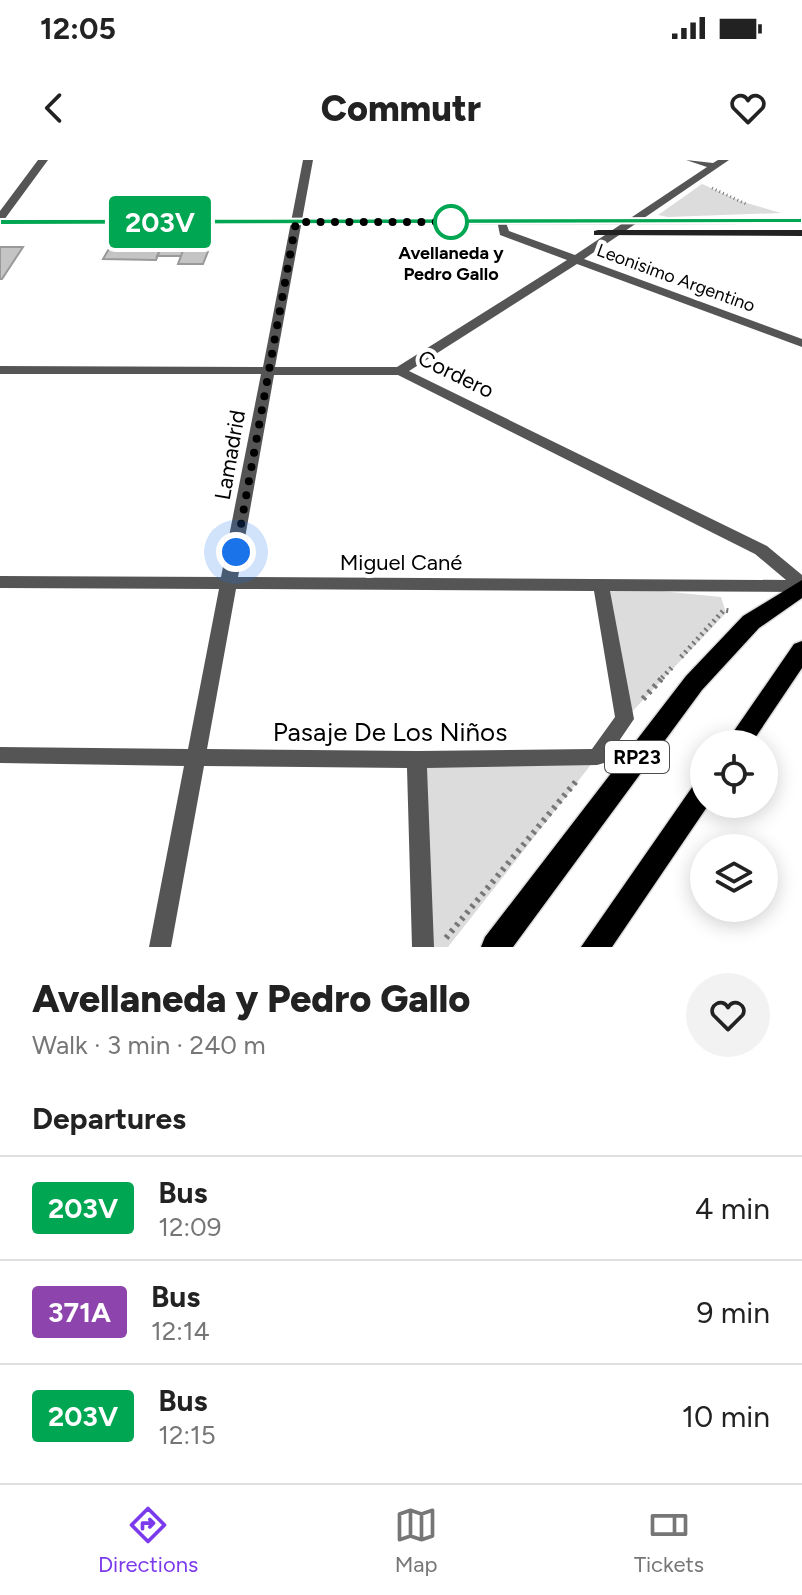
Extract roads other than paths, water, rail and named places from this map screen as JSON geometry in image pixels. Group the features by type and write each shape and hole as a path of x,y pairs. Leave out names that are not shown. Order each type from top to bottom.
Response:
{"main road":[{"path":"0,220 295,228"},
{"path":"0,232 802,221"},
{"path":"502,227 616,233 802,233"},
{"name":"RP23","path":"495,947 694,683 751,622 802,586"},
{"path":"747,730 802,650"},
{"path":"595,947 690,811"}],"street":[{"path":"0,220 43,160"},
{"name":"Lamadrid","path":"160,947 308,160"},
{"path":"691,160 719,163"},
{"path":"400,371 575,260 719,163"},
{"name":"Leonisimo Argentino","path":"502,227 575,260 802,343"},
{"name":"Cordero","path":"0,370 400,371 761,550 802,586"},
{"name":"Miguel Cané","path":"0,582 802,586"},
{"name":"Pasaje De Los Niños","path":"0,755 417,760 597,757 625,719 601,585"},
{"path":"417,760 423,947"}],"place":[{"name":"Avellaneda y Pedro Gallo","path":"451,222"}]}
